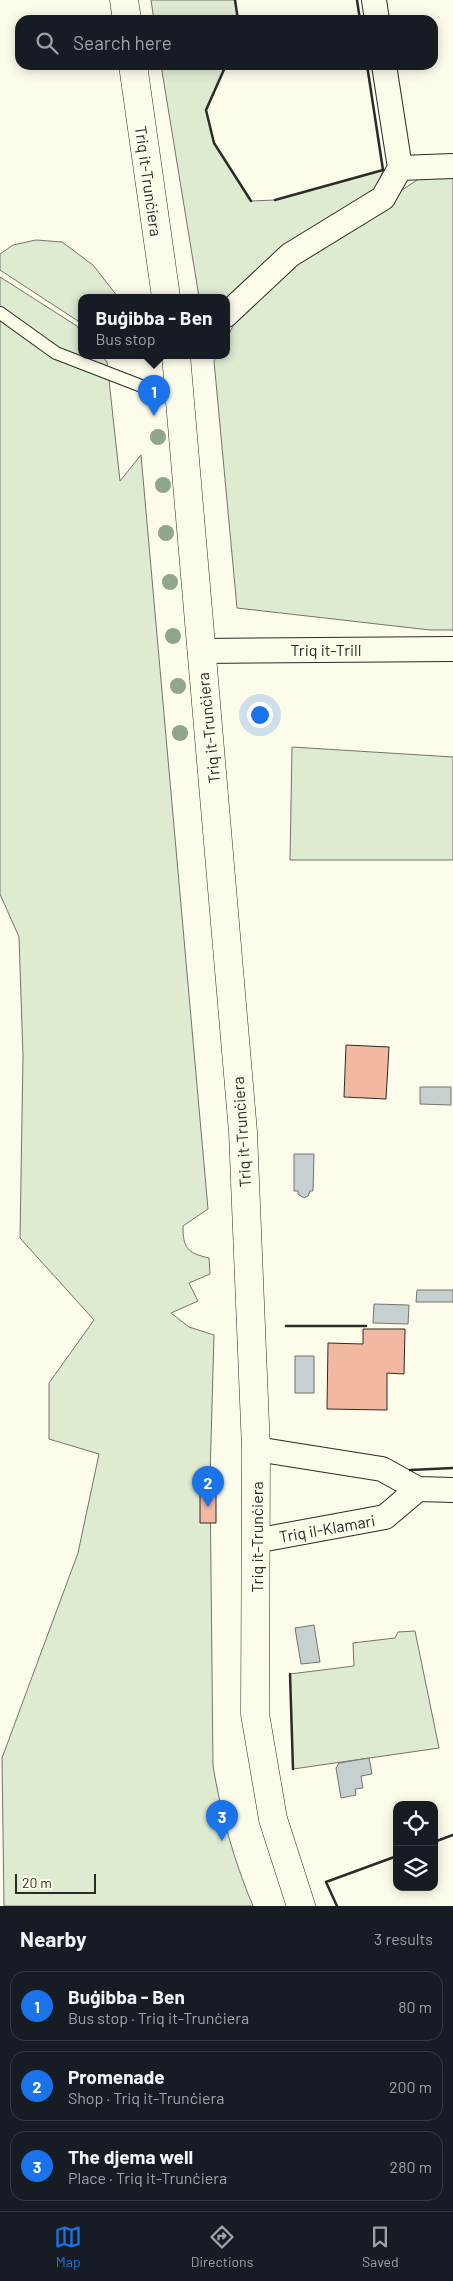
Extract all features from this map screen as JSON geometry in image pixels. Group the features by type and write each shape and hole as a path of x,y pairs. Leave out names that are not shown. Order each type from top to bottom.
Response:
{"street":[{"path":"124,0 126,15"},
{"path":"374,0 376,15"},
{"name":"Triq it-Trunċiera","path":"134,70 166,294"},
{"path":"230,311 290,255 382,198 400,168 385,70"},
{"path":"400,168 453,166"},
{"name":"Triq it-Trunċiera","path":"180,365 200,651 212,764 242,1132 256,1449 255,1714 273,1819 291,1880 301,1906"},
{"name":"Triq it-Trill","path":"200,651 453,649"},
{"path":"256,1449 382,1469 418,1489 453,1490"},
{"name":"Triq il-Klamari","path":"256,1541 385,1517 418,1489"},
{"path":"291,1880 310,1906"}],"lane":[{"path":"0,313 56,354 144,387 180,365"}],"green space":[{"path":"151,0 235,0 237,15 153,15"},
{"path":"162,70 224,70 206,110 214,143 251,201 275,200 383,170 377,187 256,270 230,296 230,294 199,294"},
{"path":"453,172 453,630 430,630 237,608 214,361 215,359 230,359 230,332 237,318 280,272 420,178"},
{"path":"36,240 62,242 93,265 116,294 78,294 78,321 0,270 0,254 13,245"},
{"path":"0,277 77,326 78,359 104,359 107,362 120,481 141,455 208,1209 183,1226 183,1233 185,1244 191,1251 209,1258 210,1274 189,1283 198,1301 171,1313 189,1327 214,1335 210,1477 213,1766 229,1837 253,1906 4,1906 2,1758 78,1553 99,1454 49,1439 49,1383 94,1320 20,1238 23,1056 19,937 0,894"},
{"path":"292,747 453,757 453,860 290,860"},
{"path":"415,1631 439,1748 293,1769 290,1674 354,1666 353,1643 395,1638 398,1632"}],"shaded area":[{"path":"420,1087 451,1087 451,1105 420,1104"},
{"path":"294,1154 314,1154 313,1191 310,1191 308,1196 304,1198 298,1194 298,1191 294,1191"},
{"path":"417,1290 453,1290 453,1302 416,1302"},
{"path":"374,1304 409,1305 408,1324 373,1323"},
{"path":"295,1356 314,1356 314,1393 295,1393"},
{"path":"314,1625 320,1662 301,1664 295,1628"},
{"path":"369,1758 372,1774 361,1776 363,1788 355,1789 356,1795 341,1798 336,1768 339,1763"}],"building":[{"path":"346,1045 389,1047 386,1099 344,1097"},
{"path":"363,1329 405,1329 404,1374 387,1373 387,1410 327,1409 328,1343 363,1344"},
{"path":"200,1491 216,1491 216,1523 200,1523"}],"wall":[{"path":"235,0 237,15"},
{"path":"357,0 359,15"},
{"path":"224,70 206,110 214,143 251,201"},
{"path":"275,200 383,170 368,70"},
{"path":"286,1326 366,1326"},
{"path":"410,1470 453,1468"},
{"path":"290,1674 293,1769"},
{"path":"438,1841 453,1835"},
{"path":"337,1906 326,1882 393,1857"}],"place":[{"name":"Buġibba - Ben","path":"154,416"},
{"name":"Promenade","path":"208,1507"},
{"name":"The djema well","path":"222,1841"}]}
